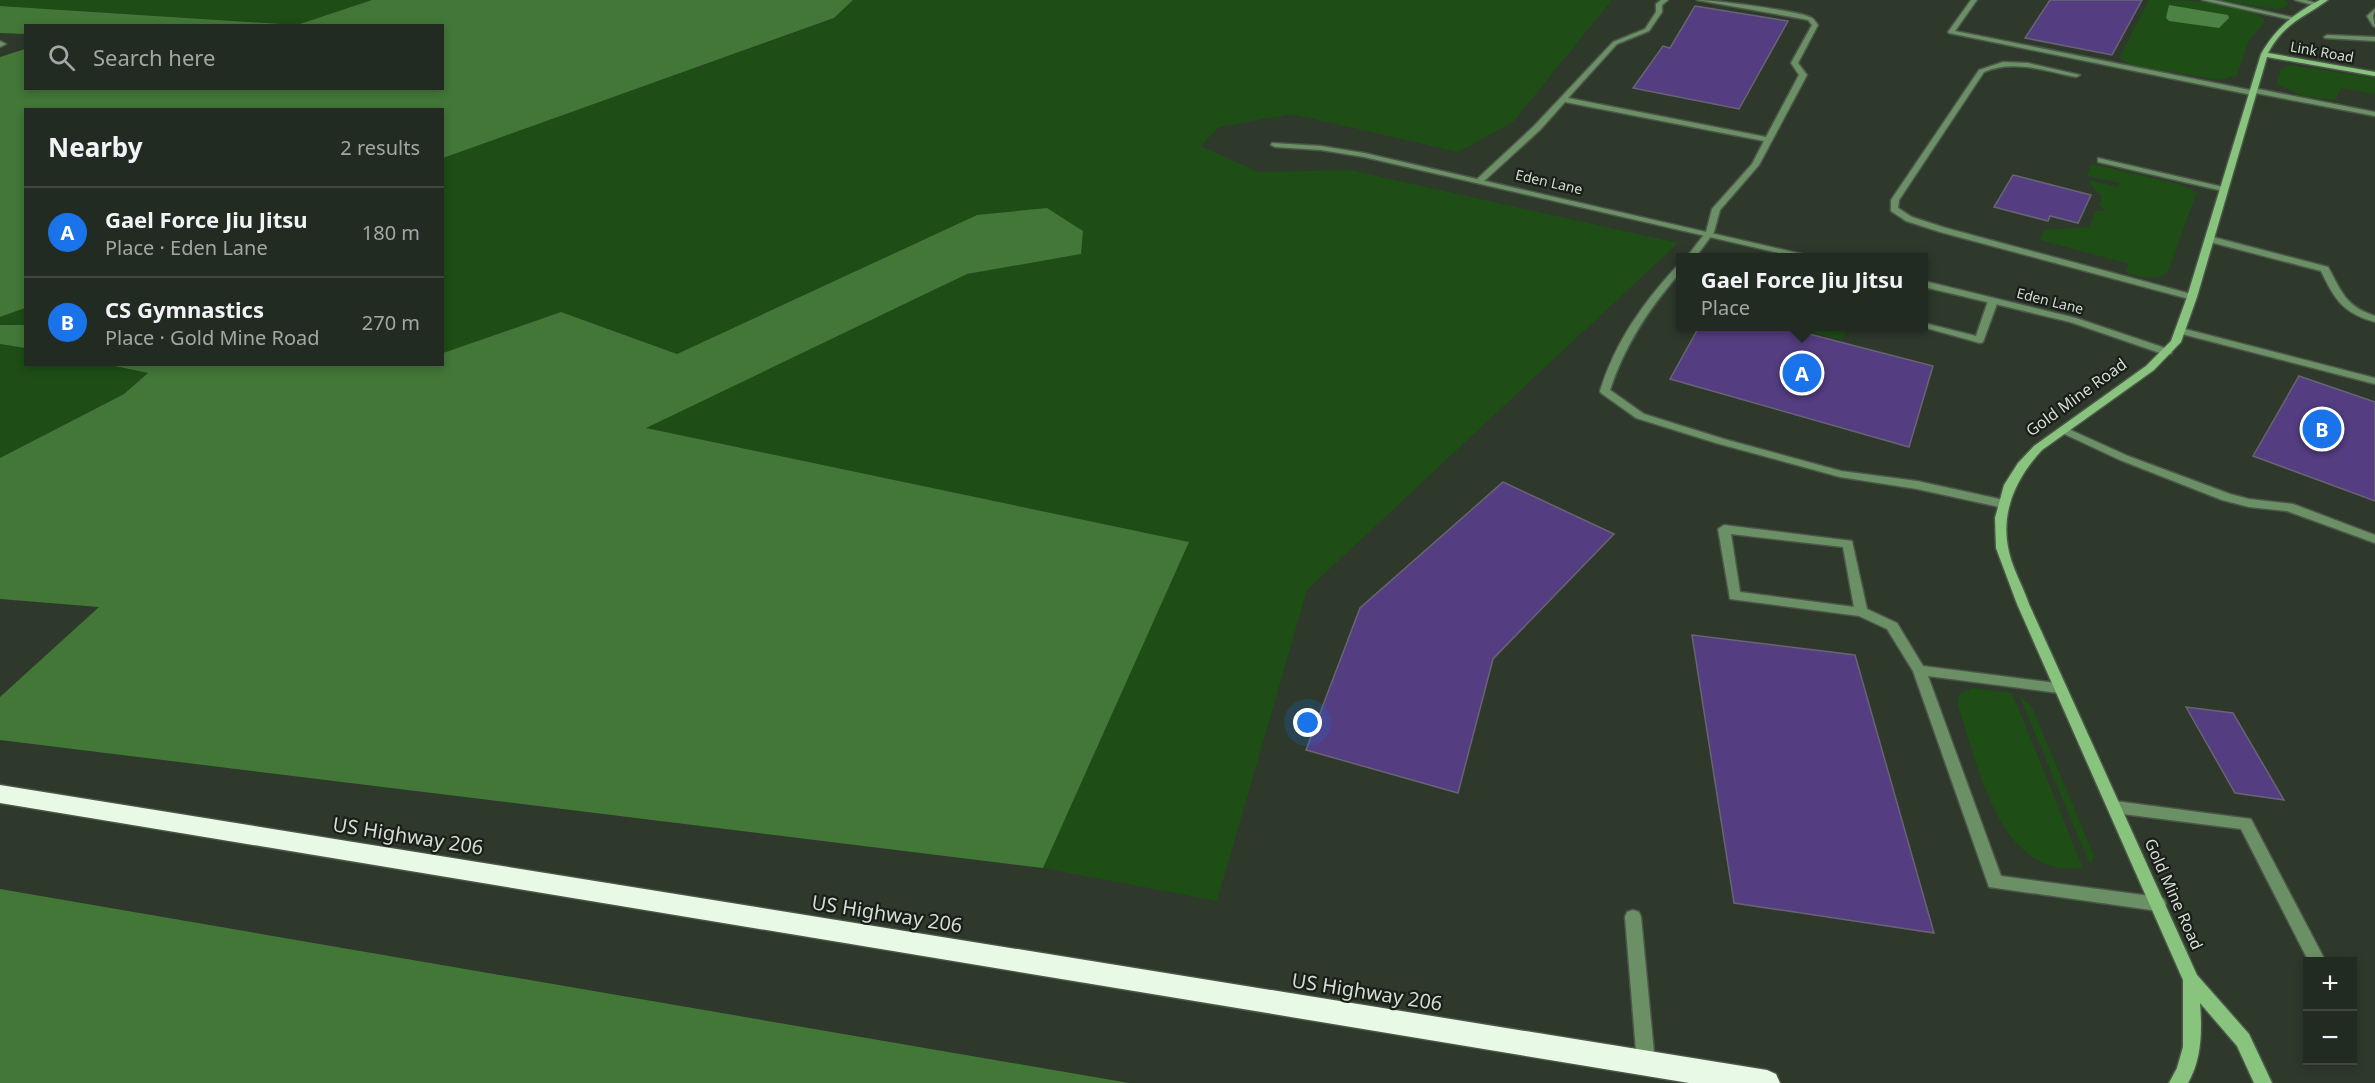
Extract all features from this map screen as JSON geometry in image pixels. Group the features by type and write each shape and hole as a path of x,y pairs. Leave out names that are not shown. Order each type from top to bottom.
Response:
{"highway":[{"name":"US Highway 206","path":"0,794 1767,1083"}],"street":[{"path":"1480,180 1551,115 1615,43 1647,30 1659,12 1659,4 1665,0"},
{"path":"1694,253 1710,232 1716,209 1755,165 1803,75 1794,63 1815,25 1814,22 1798,16 1700,0"},
{"path":"1974,0 1951,32 2375,114"},
{"path":"2205,0 2294,18"},
{"path":"2298,0 2321,2"},
{"name":"Gold Mine Road","path":"2264,1083 2243,1040 2191,980 2060,688 2004,556 2001,526 2010,484 2022,465 2038,448 2150,368 2167,352 2181,331 2264,54 2278,31 2294,18 2321,2"},
{"path":"2375,11 2370,16 2375,25"},
{"path":"2327,37 2375,39"},
{"name":"Link Road","path":"2264,54 2375,74"},
{"path":"2076,75 2021,64 1990,65 1981,71 1895,200 1894,209 1909,219 1943,230 2192,297"},
{"path":"1565,100 1767,140"},
{"name":"Eden Lane","path":"1275,145 1342,151 1480,180 1795,253"},
{"path":"2101,160 2223,189"},
{"path":"2209,239 2325,269 2343,305 2354,312 2375,319"},
{"path":"1676,272 1657,293 1631,330 1613,364 1605,391 1640,416 1840,474 1917,485 2004,504"},
{"name":"Eden Lane","path":"1928,285 2073,320 2167,352"},
{"path":"1928,327 1980,340 1993,301"},
{"path":"2181,331 2375,381"},
{"path":"2064,430 2124,458 2226,497 2249,503 2289,507 2375,539"},
{"path":"1862,612 1848,544 1724,529 1734,596 1862,612 1892,626 1919,670 1995,882 2158,904"},
{"path":"1919,670 2060,688"},
{"path":"2115,807 2246,823 2315,957"},
{"path":"1634,916 1646,1063"},
{"name":"Gold Mine Road","path":"2178,1083 2187,1071 2190,1057 2191,980"}],"shaded area":[{"path":"0,0 372,0 300,24 0,6"},
{"path":"372,0 853,0 834,18 444,158 444,108 24,108 24,308 0,317 0,57 24,49 24,90 444,90 444,24 300,24"},
{"path":"853,0 1612,0 1513,122 1458,152 1292,114 1219,127 1201,146 1258,172 1350,170 1678,243 1307,590 1217,901 1043,868 1188,542 645,428 967,274 1081,254 977,215 677,354 561,312 444,353 444,157 833,19"},
{"path":"2149,0 2228,5 2257,14 2265,21 2248,42 2237,75 2221,80 2134,66 2119,58"},
{"path":"2221,0 2284,0 2289,3 2283,8 2275,9"},
{"path":"2169,5 2228,15 2229,18 2219,28 2169,21 2166,18"},
{"path":"0,6 281,24 24,24 24,34 0,33"},
{"path":"2291,65 2375,78 2375,94 2341,88 2336,99 2332,100 2303,96 2277,84 2281,69"},
{"path":"2092,164 2178,184 2197,192 2168,271 2160,277 2149,278 2128,274 2126,272 2129,264 2040,240 2044,230 2089,227 2096,211 2106,211 2099,205 2102,197 2087,180 2118,187 2120,183 2087,176"},
{"path":"1047,208 1083,231 1081,254 967,274 646,428 1189,542 1043,868 0,740 0,697 99,607 0,599 0,458 124,394 148,373 115,366 444,366 444,353 561,312 677,354 977,215"},
{"path":"24,308 24,325 0,325 0,317"},
{"path":"0,325 24,325 24,348 0,344"},
{"path":"1807,331 1846,331 1843,338 1838,339"},
{"path":"0,344 24,348 24,366 115,366 148,373 124,394 0,458"},
{"path":"1972,688 2012,693 2083,868 2054,867 2031,856 2012,837 1997,814 1984,787 1958,706 1959,695"},
{"path":"2019,695 2032,707 2094,856 2090,865"},
{"path":"0,889 1129,1083 0,1083"}],"building":[{"path":"2050,0 2142,0 2112,55 2025,38"},
{"path":"1695,6 1788,21 1739,109 1633,88 1663,46 1670,48"},
{"path":"2013,175 2091,195 2078,223 2050,216 2048,221 1994,207"},
{"path":"1697,331 1797,331 1933,366 1909,447 1670,379"},
{"path":"2299,376 2375,402 2375,501 2253,456"},
{"path":"1503,482 1614,534 1493,659 1458,793 1306,750 1360,608"},
{"path":"1692,635 1855,655 1934,933 1734,903"},
{"path":"2186,707 2233,713 2284,800 2235,793"}],"place":[{"name":"Gael Force Jiu Jitsu","path":"1802,373"},
{"name":"CS Gymnastics","path":"2322,429"}]}
